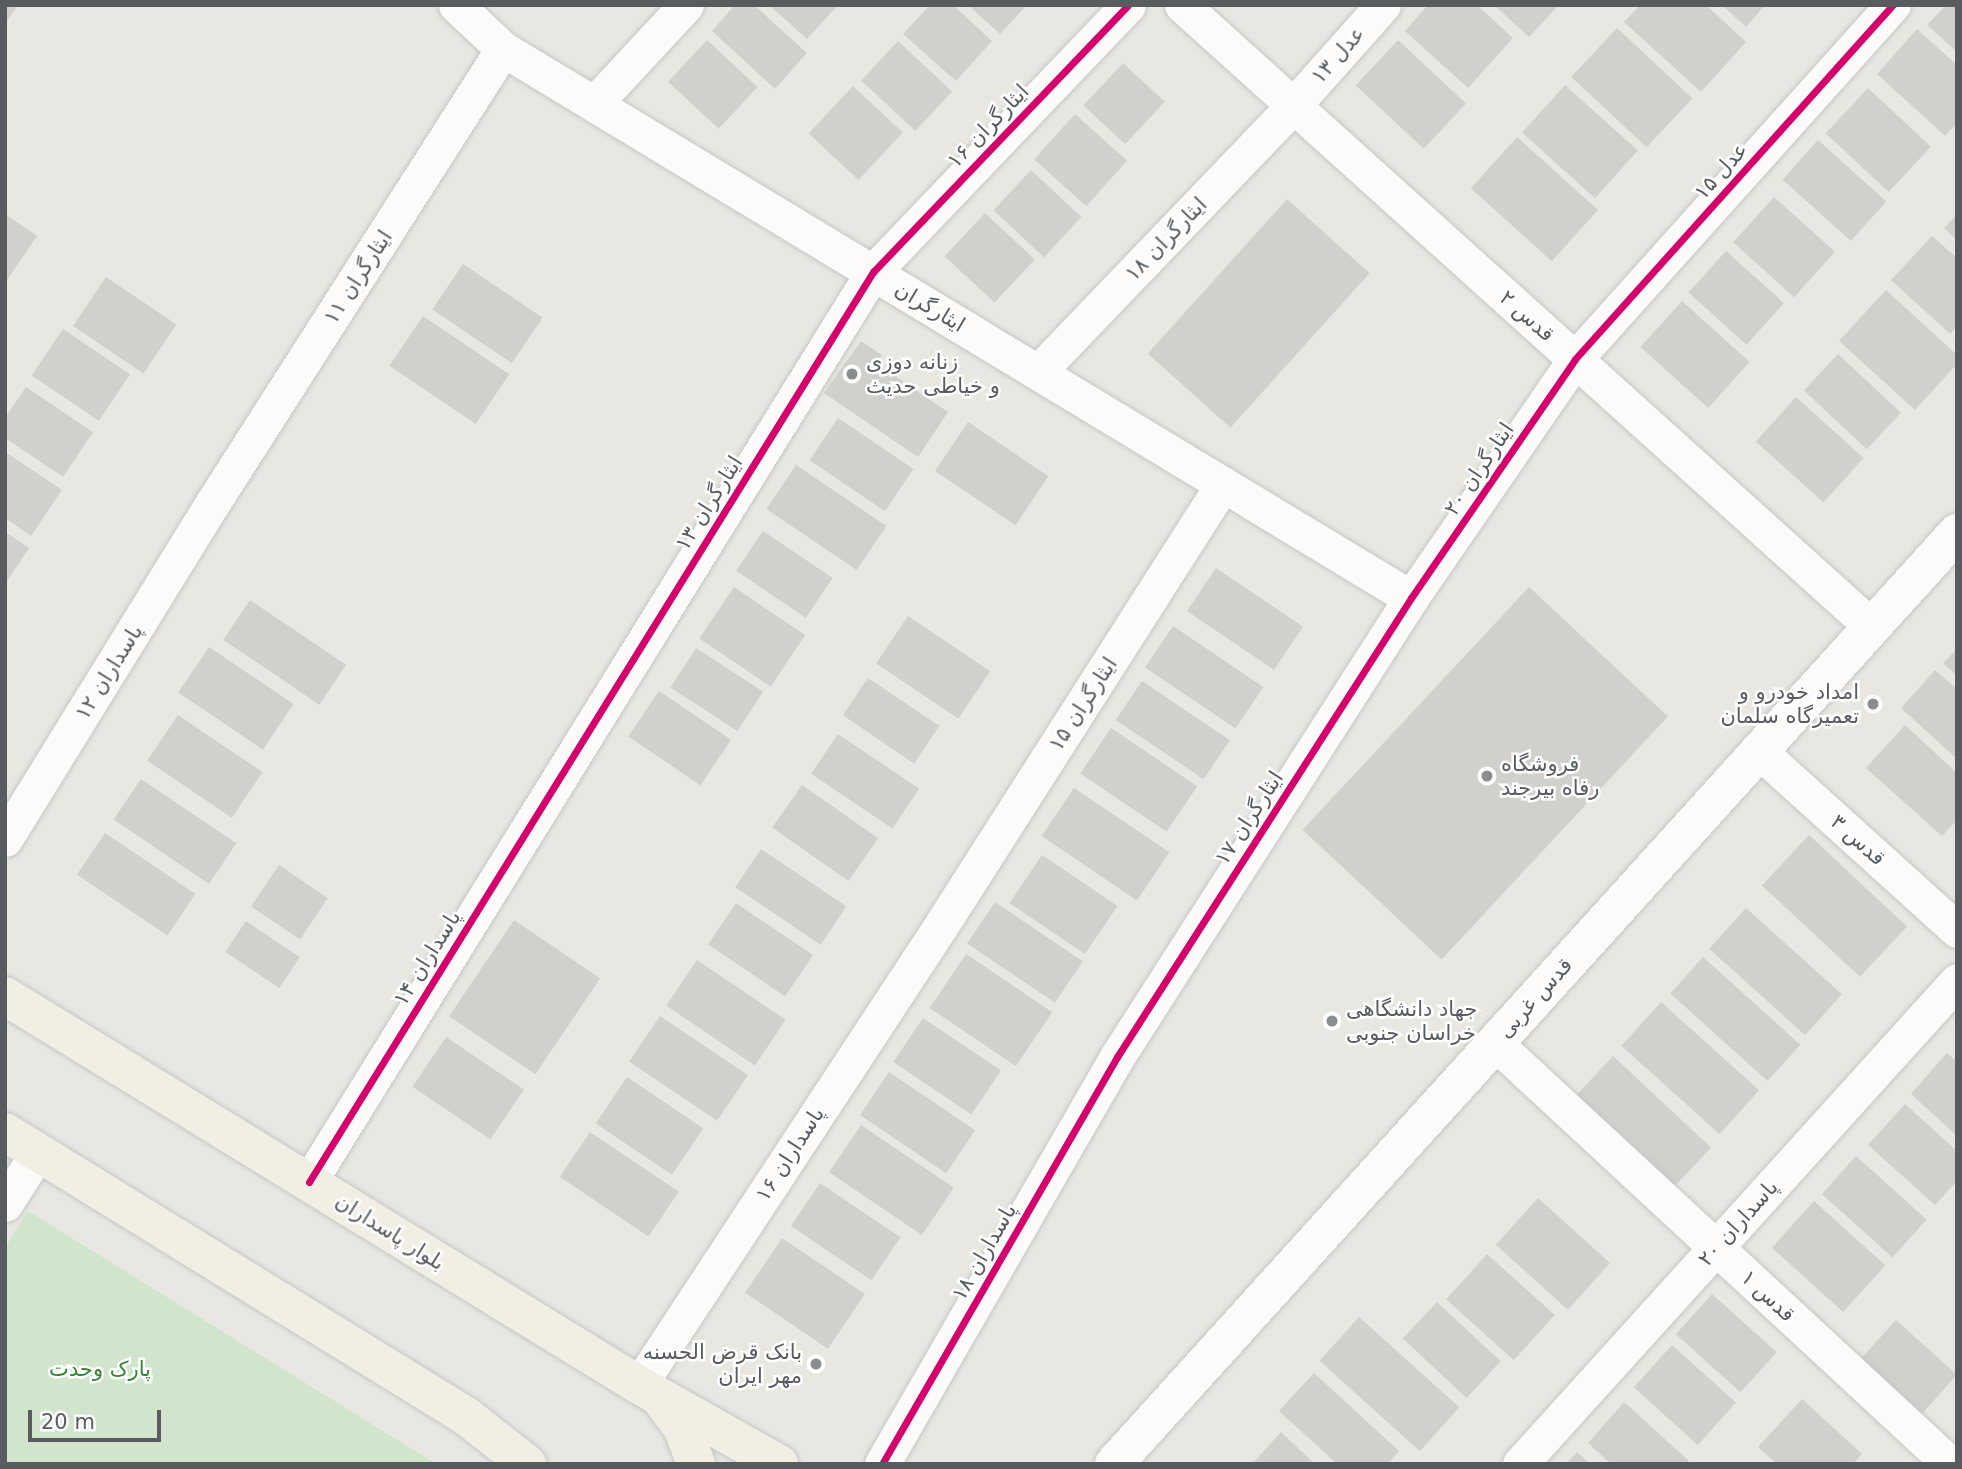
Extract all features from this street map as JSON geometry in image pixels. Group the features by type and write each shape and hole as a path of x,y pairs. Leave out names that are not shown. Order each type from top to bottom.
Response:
{"main road":[{"name":"بلوار پاسداران","path":"5,996 649,1391 779,1464"},
{"path":"5,1132 466,1416 527,1464"},
{"path":"649,1391 682,1427 696,1464"}],"street":[{"name":"ایثارگران","path":"456,5 503,49 1411,598"},
{"path":"594,104 686,5"},
{"name":"ایثارگران ۱۶","path":"873,272 1128,5"},
{"name":"قدس ۲","path":"1182,5 1872,627"},
{"name":"عدل ۱۳","path":"1293,106 1383,5"},
{"name":"عدل ۱۵","path":"1575,359 1893,5"},
{"name":"ایثارگران ۱۱","path":"212,505 503,49"},
{"name":"ایثارگران ۱۸","path":"1038,372 1293,106"},
{"name":"ایثارگران ۱۳","path":"576,752 873,272"},
{"name":"ایثارگران ۲۰","path":"1411,598 1575,359"},
{"name":"ایثارگران ۱۵","path":"942,924 1223,484"},
{"name":"پاسداران ۱۲","path":"5,839 212,505"},
{"name":"قدس غربی","path":"1114,1464 1957,533"},
{"name":"ایثارگران ۱۷","path":"1117,1057 1411,598"},
{"name":"قدس ۳","path":"1759,751 1957,930"},
{"name":"پاسداران ۱۴","path":"309,1182 576,752"},
{"name":"پاسداران ۱۶","path":"649,1391 942,924"},
{"name":"پاسداران ۲۰","path":"1520,1464 1957,982"},
{"name":"قدس ۱","path":"1495,1044 1950,1464"},
{"name":"پاسداران ۱۸","path":"882,1464 1117,1057"},
{"path":"5,1204 38,1152"}],"green space":[{"name":"پارک وحدت","path":"28,1211 436,1464 5,1464 5,1248"}],"building":[{"path":"5,5 18,5 5,24"},
{"path":"735,5 754,5 807,53 775,89 712,31"},
{"path":"769,5 838,5 807,39"},
{"path":"930,5 953,5 992,41 956,81 903,34"},
{"path":"968,5 1027,5 1000,34"},
{"path":"1428,5 1477,5 1513,38 1468,88 1405,31"},
{"path":"1494,5 1559,5 1529,37"},
{"path":"1640,5 1706,5 1746,42 1701,92 1624,22"},
{"path":"1722,5 1765,5 1746,27"},
{"path":"1946,5 1957,5 1957,52 1927,25"},
{"path":"1617,28 1692,98 1647,147 1571,77"},
{"path":"1917,29 1957,65 1957,123 1945,136 1877,74"},
{"path":"707,40 757,87 719,129 668,82"},
{"path":"1398,40 1466,103 1424,149 1356,85"},
{"path":"898,41 952,91 915,131 861,80"},
{"path":"1123,63 1165,102 1125,144 1083,105"},
{"path":"1565,85 1638,151 1595,198 1522,133"},
{"path":"853,86 903,132 858,180 809,134"},
{"path":"1868,88 1931,147 1889,192 1826,133"},
{"path":"1075,114 1127,161 1086,206 1034,159"},
{"path":"1517,137 1598,210 1552,261 1471,188"},
{"path":"1818,140 1886,202 1851,241 1783,179"},
{"path":"1031,170 1081,217 1044,257 993,210"},
{"path":"1774,197 1835,252 1794,297 1733,242"},
{"path":"1287,199 1369,273 1230,428 1148,354"},
{"path":"985,213 1035,259 994,303 945,256"},
{"path":"5,214 37,236 5,283"},
{"path":"1957,214 1957,240 1944,228"},
{"path":"1932,236 1957,258 1957,326 1950,334 1891,280"},
{"path":"1726,251 1784,303 1746,345 1689,293"},
{"path":"463,264 543,318 512,363 432,310"},
{"path":"106,277 176,325 143,373 73,326"},
{"path":"1886,290 1957,355 1957,364 1915,410 1839,341"},
{"path":"1682,301 1750,362 1708,408 1641,347"},
{"path":"423,316 509,374 476,424 389,366"},
{"path":"63,329 130,374 99,421 32,375"},
{"path":"861,341 882,355 876,363 948,412 918,457 824,393"},
{"path":"1838,354 1901,413 1867,449 1804,391"},
{"path":"26,387 93,432 63,477 5,438 5,418"},
{"path":"1796,397 1864,458 1823,502 1756,442"},
{"path":"838,418 913,469 885,511 809,460"},
{"path":"968,422 1048,476 1015,525 935,471"},
{"path":"5,452 62,490 31,536 5,518"},
{"path":"796,465 886,526 857,570 766,509"},
{"path":"763,531 833,578 806,618 736,571"},
{"path":"5,532 29,548 5,584"},
{"path":"1216,568 1303,627 1274,670 1187,611"},
{"path":"734,587 805,635 771,686 699,638"},
{"name":"فروشگاه رفاه بیرجند","path":"1529,587 1668,717 1442,959 1303,830"},
{"path":"250,600 346,665 319,705 223,640"},
{"path":"908,616 990,671 958,719 876,663"},
{"path":"1173,626 1263,687 1235,728 1145,667"},
{"path":"209,647 294,704 263,750 178,693"},
{"path":"696,648 763,692 737,731 670,687"},
{"path":"1957,649 1957,676 1943,663"},
{"path":"1935,670 1957,689 1957,759 1901,708"},
{"path":"868,678 939,726 914,763 843,715"},
{"path":"1142,681 1230,740 1204,779 1116,720"},
{"path":"659,691 731,740 700,785 628,737"},
{"path":"178,715 263,772 232,818 147,761"},
{"path":"1905,725 1957,773 1957,820 1942,836 1866,768"},
{"path":"1111,728 1197,786 1166,832 1080,774"},
{"path":"838,734 919,789 892,829 811,774"},
{"path":"141,779 236,843 209,884 114,820"},
{"path":"802,785 878,838 848,881 772,828"},
{"path":"1074,788 1169,852 1137,900 1042,836"},
{"path":"105,833 195,894 167,935 77,874"},
{"path":"1809,835 1907,926 1860,977 1762,885"},
{"path":"761,849 846,907 821,945 735,887"},
{"path":"1042,855 1117,906 1085,954 1010,903"},
{"path":"279,865 328,898 300,939 251,906"},
{"path":"995,902 1083,961 1055,1003 967,943"},
{"path":"736,903 813,955 785,996 708,944"},
{"path":"1746,908 1842,994 1805,1035 1709,949"},
{"path":"514,920 600,978 535,1074 449,1016"},
{"path":"246,921 300,957 279,988 225,952"},
{"path":"966,954 1052,1012 1016,1066 930,1008"},
{"path":"1703,957 1800,1045 1768,1081 1670,993"},
{"path":"697,960 786,1020 755,1065 666,1006"},
{"path":"1661,1002 1759,1090 1720,1134 1622,1046"},
{"path":"660,1016 748,1075 717,1121 629,1062"},
{"path":"923,1018 1001,1071 971,1115 893,1062"},
{"path":"446,1037 524,1090 490,1139 412,1087"},
{"path":"1947,1053 1957,1062 1957,1136 1911,1094"},
{"path":"1613,1056 1711,1147 1667,1194 1569,1103"},
{"path":"889,1072 975,1130 946,1173 860,1115"},
{"path":"627,1077 703,1128 672,1175 596,1123"},
{"path":"1905,1104 1957,1151 1957,1181 1935,1205 1868,1145"},
{"path":"861,1125 954,1188 922,1235 829,1172"},
{"path":"590,1132 679,1192 649,1237 560,1177"},
{"path":"1856,1156 1927,1220 1892,1257 1822,1194"},
{"path":"820,1183 900,1237 871,1280 791,1226"},
{"path":"1538,1198 1610,1263 1568,1310 1496,1245"},
{"path":"1814,1201 1885,1265 1843,1312 1772,1248"},
{"path":"782,1238 865,1294 828,1349 745,1293"},
{"path":"1487,1254 1555,1315 1514,1360 1446,1299"},
{"path":"1712,1294 1777,1352 1741,1392 1676,1334"},
{"path":"1437,1302 1501,1361 1467,1398 1403,1339"},
{"path":"1359,1317 1459,1407 1420,1451 1320,1361"},
{"path":"1896,1320 1957,1375 1915,1421 1855,1366"},
{"path":"1672,1345 1736,1403 1698,1445 1634,1387"},
{"path":"1314,1373 1399,1451 1388,1464 1337,1464 1279,1411"},
{"path":"1802,1399 1862,1454 1853,1464 1777,1464 1758,1447"},
{"path":"1624,1402 1689,1461 1686,1464 1611,1464 1588,1443"},
{"path":"1281,1432 1315,1464 1252,1464"},
{"path":"1577,1452 1590,1464 1566,1464"}],"cycle path":[{"path":"309,1182 873,272 1128,5"},
{"path":"882,1464 1117,1057 1411,598 1575,359 1893,5"}],"place":[{"name":"زنانه دوزی و خیاطی حدیث","path":"852,374"},
{"name":"امداد خودرو و تعمیرگاه سلمان","path":"1873,704"},
{"name":"فروشگاه رفاه بیرجند","path":"1487,776"},
{"name":"جهاد دانشگاهی خراسان جنوبی","path":"1332,1021"},
{"name":"بانک قرض الحسنه مهر ایران","path":"816,1364"}]}
